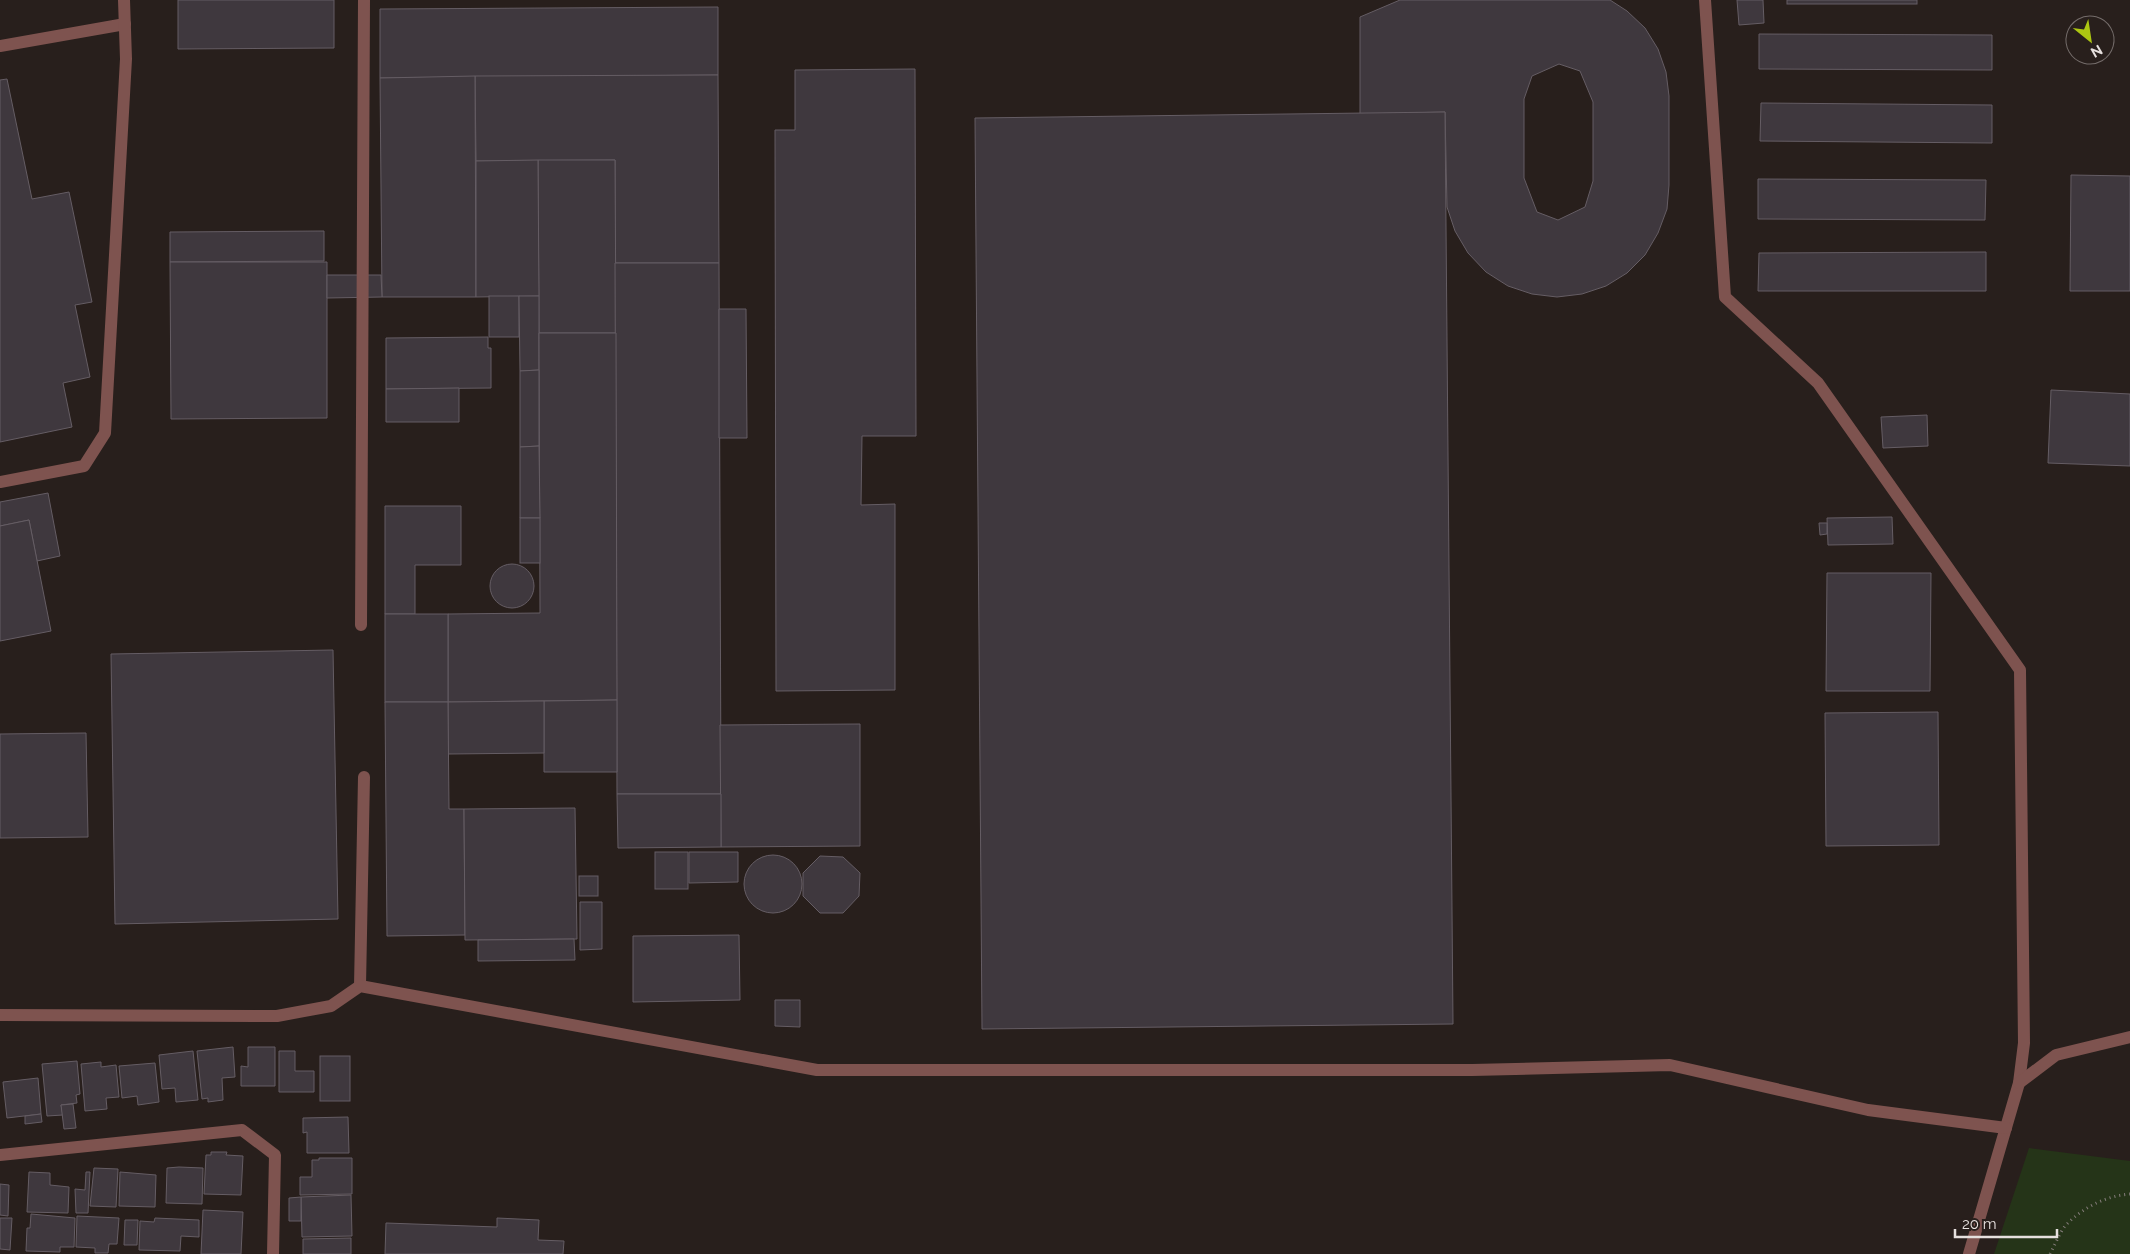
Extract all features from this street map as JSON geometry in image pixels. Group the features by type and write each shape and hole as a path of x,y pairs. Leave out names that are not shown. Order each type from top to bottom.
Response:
{"street":[{"path":"0,482 84,466 105,433 126,59 124,0"},
{"path":"361,625 364,0"},
{"path":"1705,0 1725,297 1818,383 2020,670 2024,1043 2019,1083 1969,1254"},
{"path":"0,46 125,24"},
{"path":"360,986 364,777"},
{"path":"0,1015 277,1016 331,1006 360,986 817,1070 1472,1070 1670,1065 1868,1110 2006,1128"},
{"path":"2019,1083 2056,1054 2130,1037"},
{"path":"0,1155 242,1130 275,1155 273,1254"}],"path":[{"path":"2050,1254 2064,1227 2089,1206 2113,1195 2130,1194"}],"green space":[{"path":"2029,1148 2130,1161 2130,1254 1994,1254"}],"building":[{"path":"178,0 334,0 334,48 178,49"},
{"path":"1400,0 1610,0 1627,11 1645,28 1658,49 1666,72 1669,96 1669,185 1667,209 1658,233 1645,255 1627,273 1606,286 1582,294 1557,297 1532,294 1508,286 1486,272 1468,253 1455,231 1447,207 1445,112 1360,114 1360,17","holes":["1559,64 1580,71 1593,102 1593,181 1585,207 1558,220 1537,212 1524,178 1524,99 1532,76"]},
{"path":"1737,0 1763,0 1764,23 1739,25"},
{"path":"1787,0 1917,0 1917,4 1787,4"},
{"path":"718,7 718,75 380,78 380,9"},
{"path":"1759,34 1992,35 1992,70 1759,69"},
{"path":"915,69 916,436 862,436 861,505 895,504 895,690 776,691 775,130 795,130 795,70"},
{"path":"718,75 719,263 615,263 615,160 476,161 475,76"},
{"path":"475,76 476,297 382,297 380,78"},
{"path":"7,79 32,199 69,192 92,302 75,305 90,377 63,383 72,427 0,442 0,80"},
{"path":"1761,103 1992,105 1992,143 1760,141"},
{"path":"1445,112 1453,1024 982,1029 975,118"},
{"path":"538,160 615,160 616,333 539,333"},
{"path":"538,160 539,296 476,297 476,161"},
{"path":"2071,175 2130,176 2130,291 2070,291"},
{"path":"1758,179 1986,180 1985,220 1758,219"},
{"path":"324,231 324,261 170,262 170,232"},
{"path":"1986,252 1986,291 1758,291 1759,253"},
{"path":"170,262 327,262 327,418 171,419"},
{"path":"615,263 719,263 721,794 617,794"},
{"path":"327,275 381,275 382,297 327,298"},
{"path":"489,296 519,296 519,337 489,337"},
{"path":"519,296 539,296 539,370 520,371"},
{"path":"719,309 746,309 747,438 719,438"},
{"path":"539,333 616,333 617,700 448,702 448,614 540,613"},
{"path":"488,337 488,348 491,348 491,388 386,389 386,338"},
{"path":"539,370 539,446 520,447 520,371"},
{"path":"459,388 459,422 386,422 386,389"},
{"path":"2051,390 2130,394 2130,466 2048,463"},
{"path":"1927,415 1928,446 1883,448 1881,417"},
{"path":"539,446 540,518 520,518 520,447"},
{"path":"48,493 60,556 37,561 29,520 0,526 0,502"},
{"path":"385,506 461,506 461,565 415,565 415,614 385,614"},
{"path":"1892,517 1893,544 1828,545 1827,518"},
{"path":"520,518 540,518 540,563 520,563"},
{"path":"29,520 51,631 0,641 0,526"},
{"path":"1819,523 1827,523 1827,534 1820,535"},
{"path":"512,564 524,568 530,574 534,586 530,598 524,604 512,608 500,604 494,598 490,586 494,574 500,568"},
{"path":"1827,573 1931,573 1930,691 1826,691"},
{"path":"385,614 448,614 448,702 385,702"},
{"path":"333,650 338,919 115,924 111,654"},
{"path":"617,700 617,772 544,772 544,701"},
{"path":"544,701 544,753 448,754 448,702"},
{"path":"385,702 448,702 449,809 464,809 465,935 387,936"},
{"path":"1938,712 1939,845 1826,846 1825,713"},
{"path":"860,724 860,846 721,847 720,725"},
{"path":"86,733 88,837 0,838 0,734"},
{"path":"617,794 721,794 721,847 618,848"},
{"path":"575,808 577,939 465,940 464,809"},
{"path":"655,852 688,852 688,889 655,889"},
{"path":"689,852 738,852 738,882 689,883"},
{"path":"773,855 784,857 797,868 802,884 800,895 789,908 773,913 762,911 749,900 744,884 746,873 757,860"},
{"path":"820,856 843,857 860,873 859,896 843,913 820,913 803,896 803,873"},
{"path":"579,876 598,876 598,896 579,896"},
{"path":"580,902 602,902 602,949 580,950"},
{"path":"739,935 740,1000 633,1002 633,936"},
{"path":"574,939 575,960 478,961 478,940"},
{"path":"775,1000 800,1000 800,1027 775,1026"},
{"path":"233,1047 235,1077 222,1078 223,1100 208,1102 208,1098 202,1099 197,1051"},
{"path":"248,1047 275,1047 275,1086 241,1086 241,1066 248,1067"},
{"path":"193,1051 198,1100 176,1102 175,1088 162,1089 159,1055"},
{"path":"279,1051 295,1051 295,1071 314,1071 314,1092 279,1092"},
{"path":"320,1056 350,1056 350,1101 320,1101"},
{"path":"77,1061 80,1094 76,1095 77,1103 61,1105 63,1115 47,1116 42,1064"},
{"path":"101,1062 101,1067 116,1065 119,1097 106,1098 107,1109 85,1111 81,1064"},
{"path":"155,1063 159,1102 138,1105 137,1096 122,1098 119,1066"},
{"path":"38,1078 41,1114 7,1118 3,1082"},
{"path":"73,1104 76,1128 64,1129 61,1105"},
{"path":"41,1114 42,1122 25,1124 25,1116"},
{"path":"348,1117 349,1153 307,1153 307,1132 303,1133 303,1118"},
{"path":"211,1152 227,1152 226,1155 243,1156 241,1195 204,1194 206,1155 211,1155"},
{"path":"319,1158 352,1158 352,1194 300,1195 300,1177 312,1177 312,1160 319,1160"},
{"path":"94,1168 118,1169 116,1207 90,1206"},
{"path":"167,1168 203,1168 202,1204 166,1203"},
{"path":"29,1172 50,1173 50,1185 69,1187 68,1213 27,1212"},
{"path":"86,1172 90,1172 88,1213 76,1213 75,1189 85,1190"},
{"path":"120,1172 156,1175 155,1207 119,1206"},
{"path":"0,1184 9,1185 8,1216 0,1215"},
{"path":"351,1195 352,1236 302,1237 301,1197"},
{"path":"301,1197 301,1221 289,1221 289,1198"},
{"path":"203,1210 243,1212 241,1254 201,1254"},
{"path":"31,1214 75,1218 74,1247 60,1247 60,1252 26,1251 27,1228 30,1228"},
{"path":"77,1216 119,1218 117,1244 109,1244 108,1253 95,1253 95,1248 76,1247"},
{"path":"0,1218 12,1218 10,1250 0,1249"},
{"path":"155,1218 199,1220 199,1237 181,1236 180,1251 139,1250 140,1221 154,1222"},
{"path":"497,1218 539,1220 538,1240 564,1241 563,1254 385,1254 386,1223 497,1227"},
{"path":"125,1220 138,1220 137,1245 124,1245"},
{"path":"351,1238 351,1254 303,1254 303,1239"}]}
